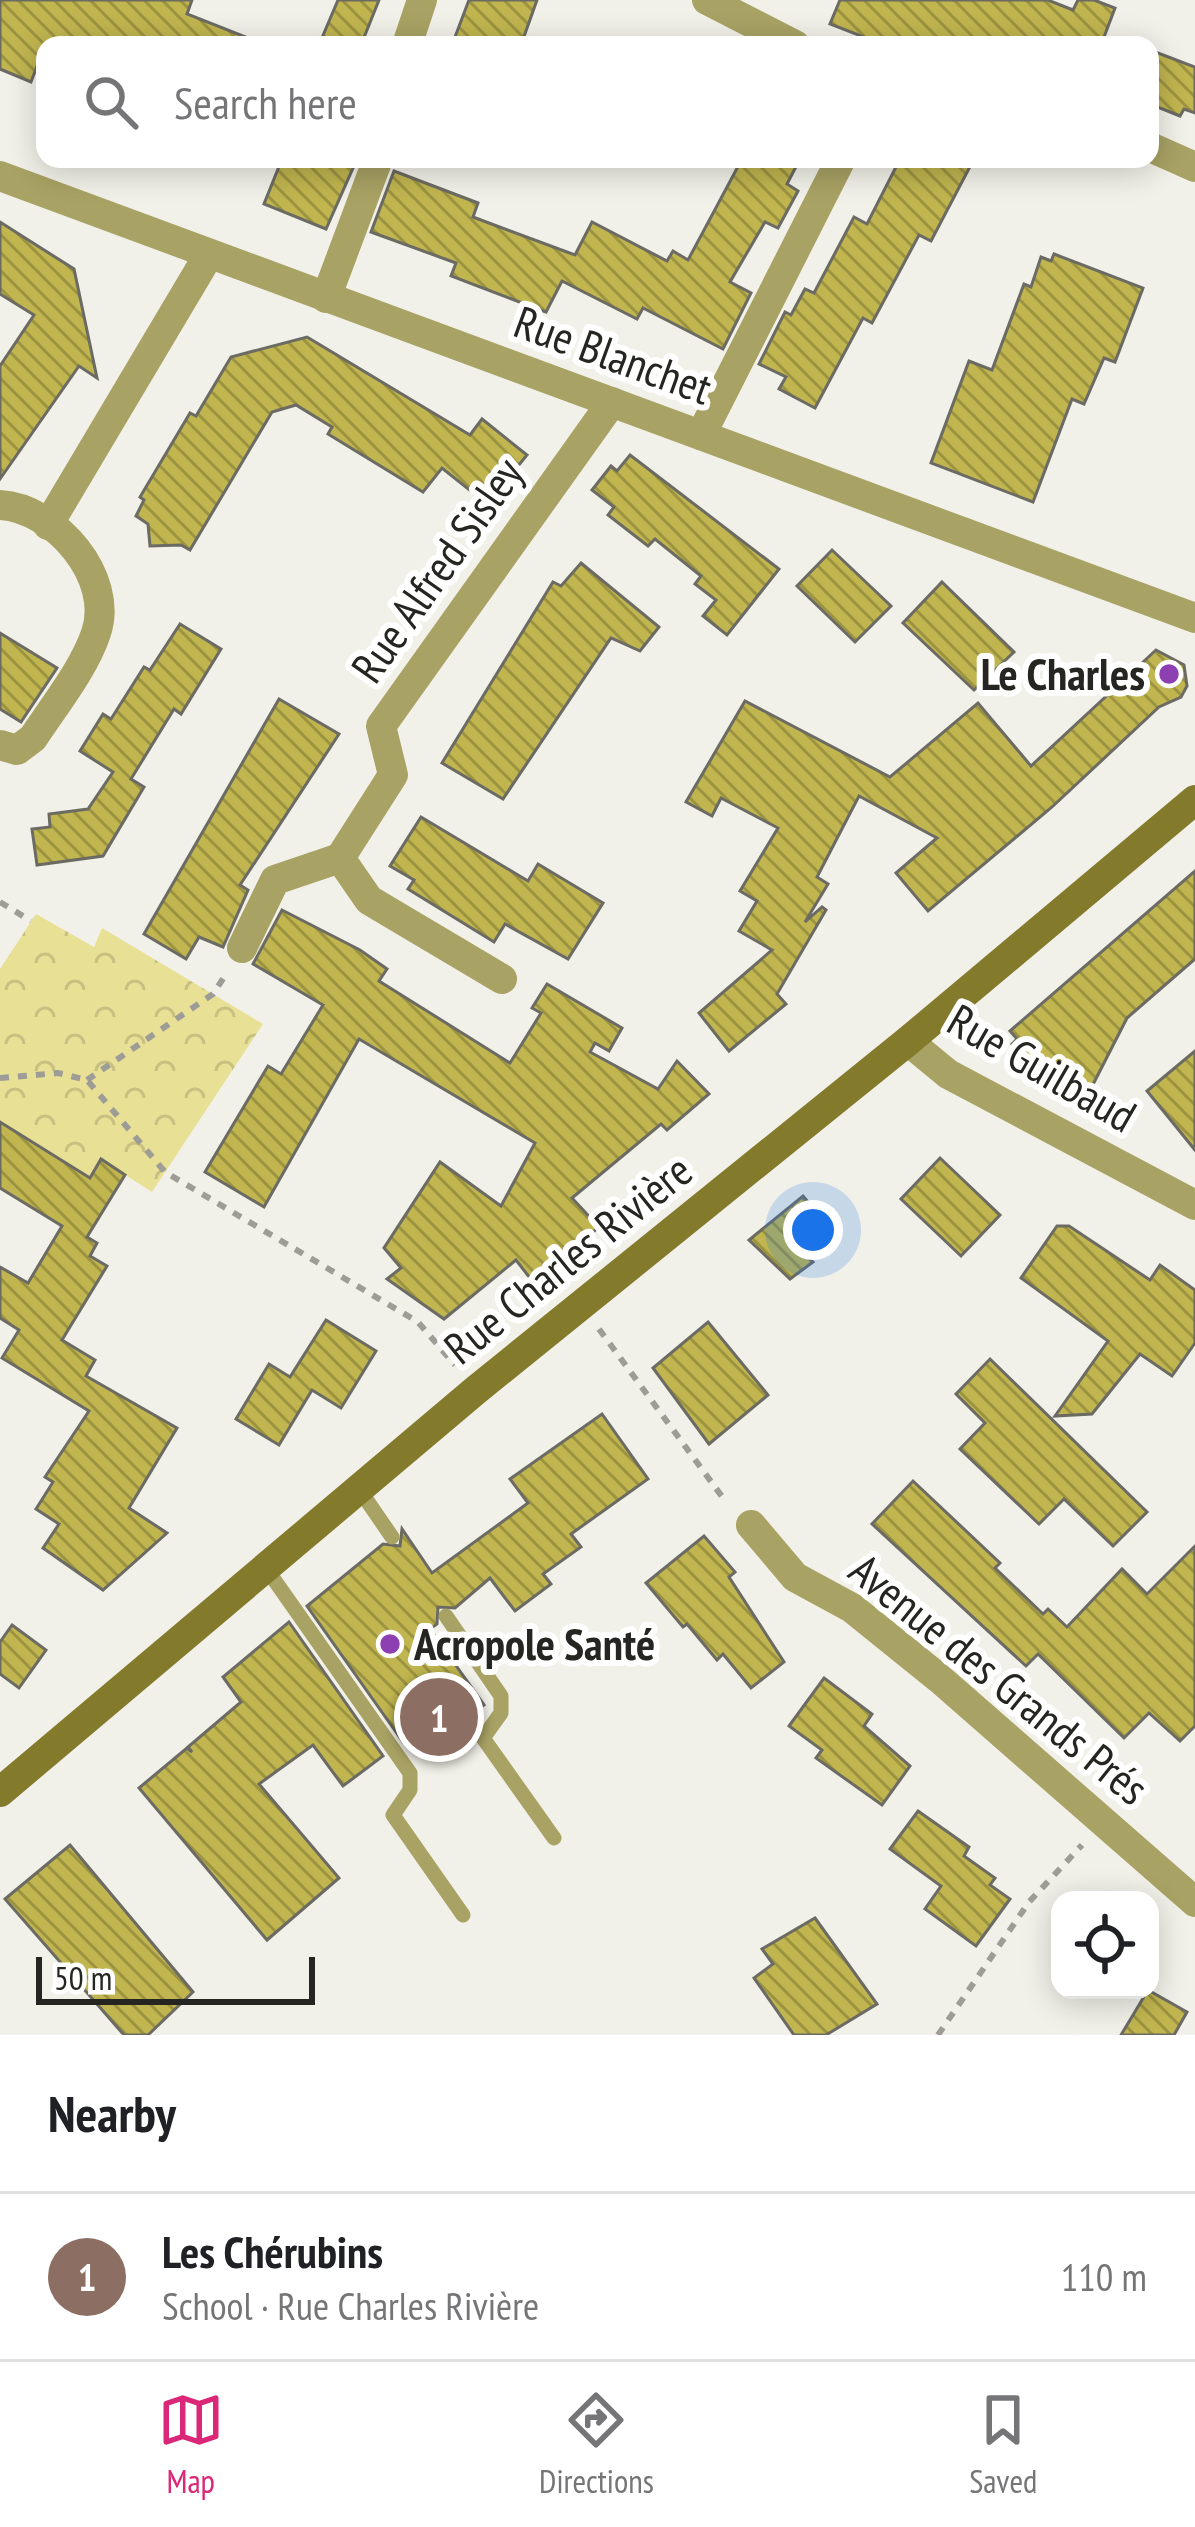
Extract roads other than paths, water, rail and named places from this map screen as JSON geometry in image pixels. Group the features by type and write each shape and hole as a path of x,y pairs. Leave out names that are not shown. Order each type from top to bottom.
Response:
{"main road":[{"name":"Rue Charles Rivière","path":"0,1792 268,1571 476,1390 908,1041 1195,800"}],"street":[{"path":"410,36 422,0"},
{"path":"706,0 777,36"},
{"path":"1159,151 1195,167"},
{"path":"326,298 375,168"},
{"path":"701,435 836,168"},
{"name":"Rue Blanchet","path":"0,176 1195,618"},
{"path":"48,525 208,256"},
{"name":"Rue Alfred Sisley","path":"340,858 393,776 381,726 611,402"},
{"path":"0,505 48,525 77,546 98,595 97,631 33,738 17,750 0,745"},
{"path":"242,948 275,880 340,858 369,900 502,979"},
{"name":"Rue Guilbaud","path":"908,1041 948,1074 1195,1204"},
{"name":"Avenue des Grands Prés","path":"751,1525 795,1577 852,1608 1195,1902"}],"lane":[{"path":"359,1490 392,1537"},
{"path":"268,1571 410,1773 410,1790 393,1815 463,1915"},
{"path":"446,1616 501,1696 501,1713 483,1738 554,1838"}],"place":[{"name":"Le Charles","path":"1169,674"},
{"name":"Acropole Santé","path":"390,1644"},
{"name":"Les Chérubins","path":"439,1717"}]}
